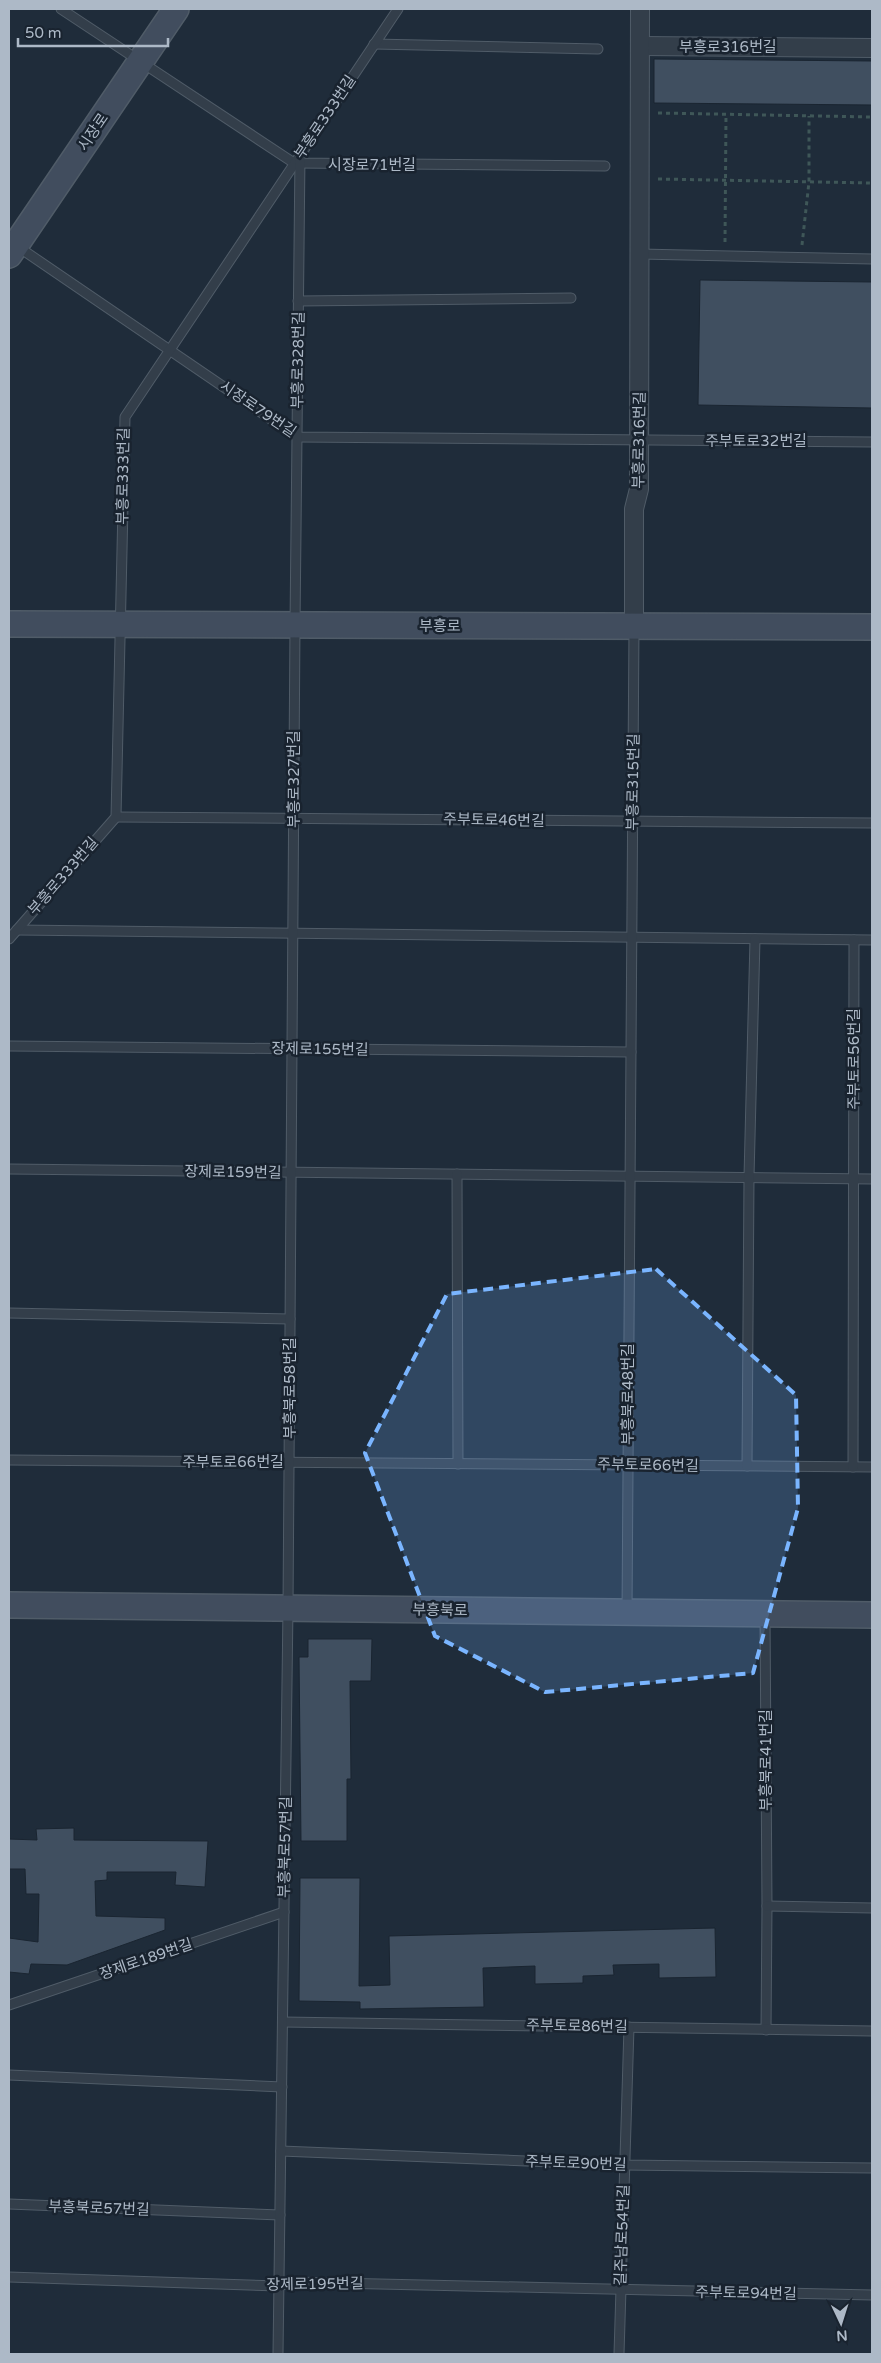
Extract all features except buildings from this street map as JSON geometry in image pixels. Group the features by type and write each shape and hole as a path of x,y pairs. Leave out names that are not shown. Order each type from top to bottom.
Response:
{"street":[{"name":"시장로","path":"11,247 176,9"},
{"name":"부흥로316번길","path":"634,626 634,509 639,489 640,440 640,9"},
{"name":"부흥로316번길","path":"640,46 872,48"},
{"name":"부흥로","path":"9,624 872,627"},
{"name":"부흥북로","path":"9,1605 872,1614"}],"lane":[{"path":"61,9 298,161"},
{"name":"부흥로333번길","path":"9,939 116,816 125,417 398,9"},
{"path":"374,44 598,49"},
{"name":"시장로71번길","path":"298,161 605,166"},
{"name":"부흥로328번길","path":"295,625 298,161"},
{"name":"시장로79번길","path":"11,247 170,350 297,438 640,440"},
{"path":"640,254 872,259"},
{"path":"298,301 570,298"},
{"name":"주부토로32번길","path":"640,440 872,442"},
{"name":"부흥로327번길","path":"291,1172 295,625"},
{"name":"부흥로315번길","path":"630,1176 634,626"},
{"name":"주부토로46번길","path":"116,816 872,823"},
{"name":"부흥로333번길","path":"17,930 293,933"},
{"path":"293,933 872,940"},
{"path":"747,1466 749,1177 755,939"},
{"name":"주부토로56번길","path":"853,1467 854,940"},
{"name":"장제로155번길","path":"9,1046 631,1052"},
{"name":"장제로159번길","path":"9,1169 630,1176"},
{"name":"부흥북로58번길","path":"288,1608 291,1172"},
{"path":"458,1174 458,1464"},
{"path":"630,1176 872,1179"},
{"name":"부흥북로48번길","path":"627,1612 630,1176"},
{"name":"부흥북로58번길","path":"9,1313 290,1319"},
{"name":"주부토로66번길","path":"9,1460 872,1467"},
{"name":"부흥북로57번길","path":"278,2354 288,1608"},
{"name":"부흥북로41번길","path":"766,1614 766,2030"},
{"path":"767,1906 872,1908"},
{"name":"장제로189번길","path":"9,2005 284,1912"},
{"name":"주부토로86번길","path":"283,2022 872,2031"},
{"name":"길주남로54번길","path":"619,2354 629,2027"},
{"path":"9,2075 282,2087"},
{"name":"주부토로90번길","path":"281,2152 624,2165 872,2168"},
{"name":"부흥북로57번길","path":"9,2204 280,2215"},
{"name":"장제로195번길","path":"9,2277 279,2286 292,2282 621,2290"},
{"name":"주부토로94번길","path":"621,2290 872,2295"}],"path":[{"path":"640,112 872,117"},
{"path":"724,256 726,114"},
{"path":"801,257 808,182 809,116"},
{"path":"640,179 872,183"}],"highlighted area":[{"path":"656,1269 796,1395 798,1508 753,1673 545,1692 435,1636 365,1453 447,1294"}]}
